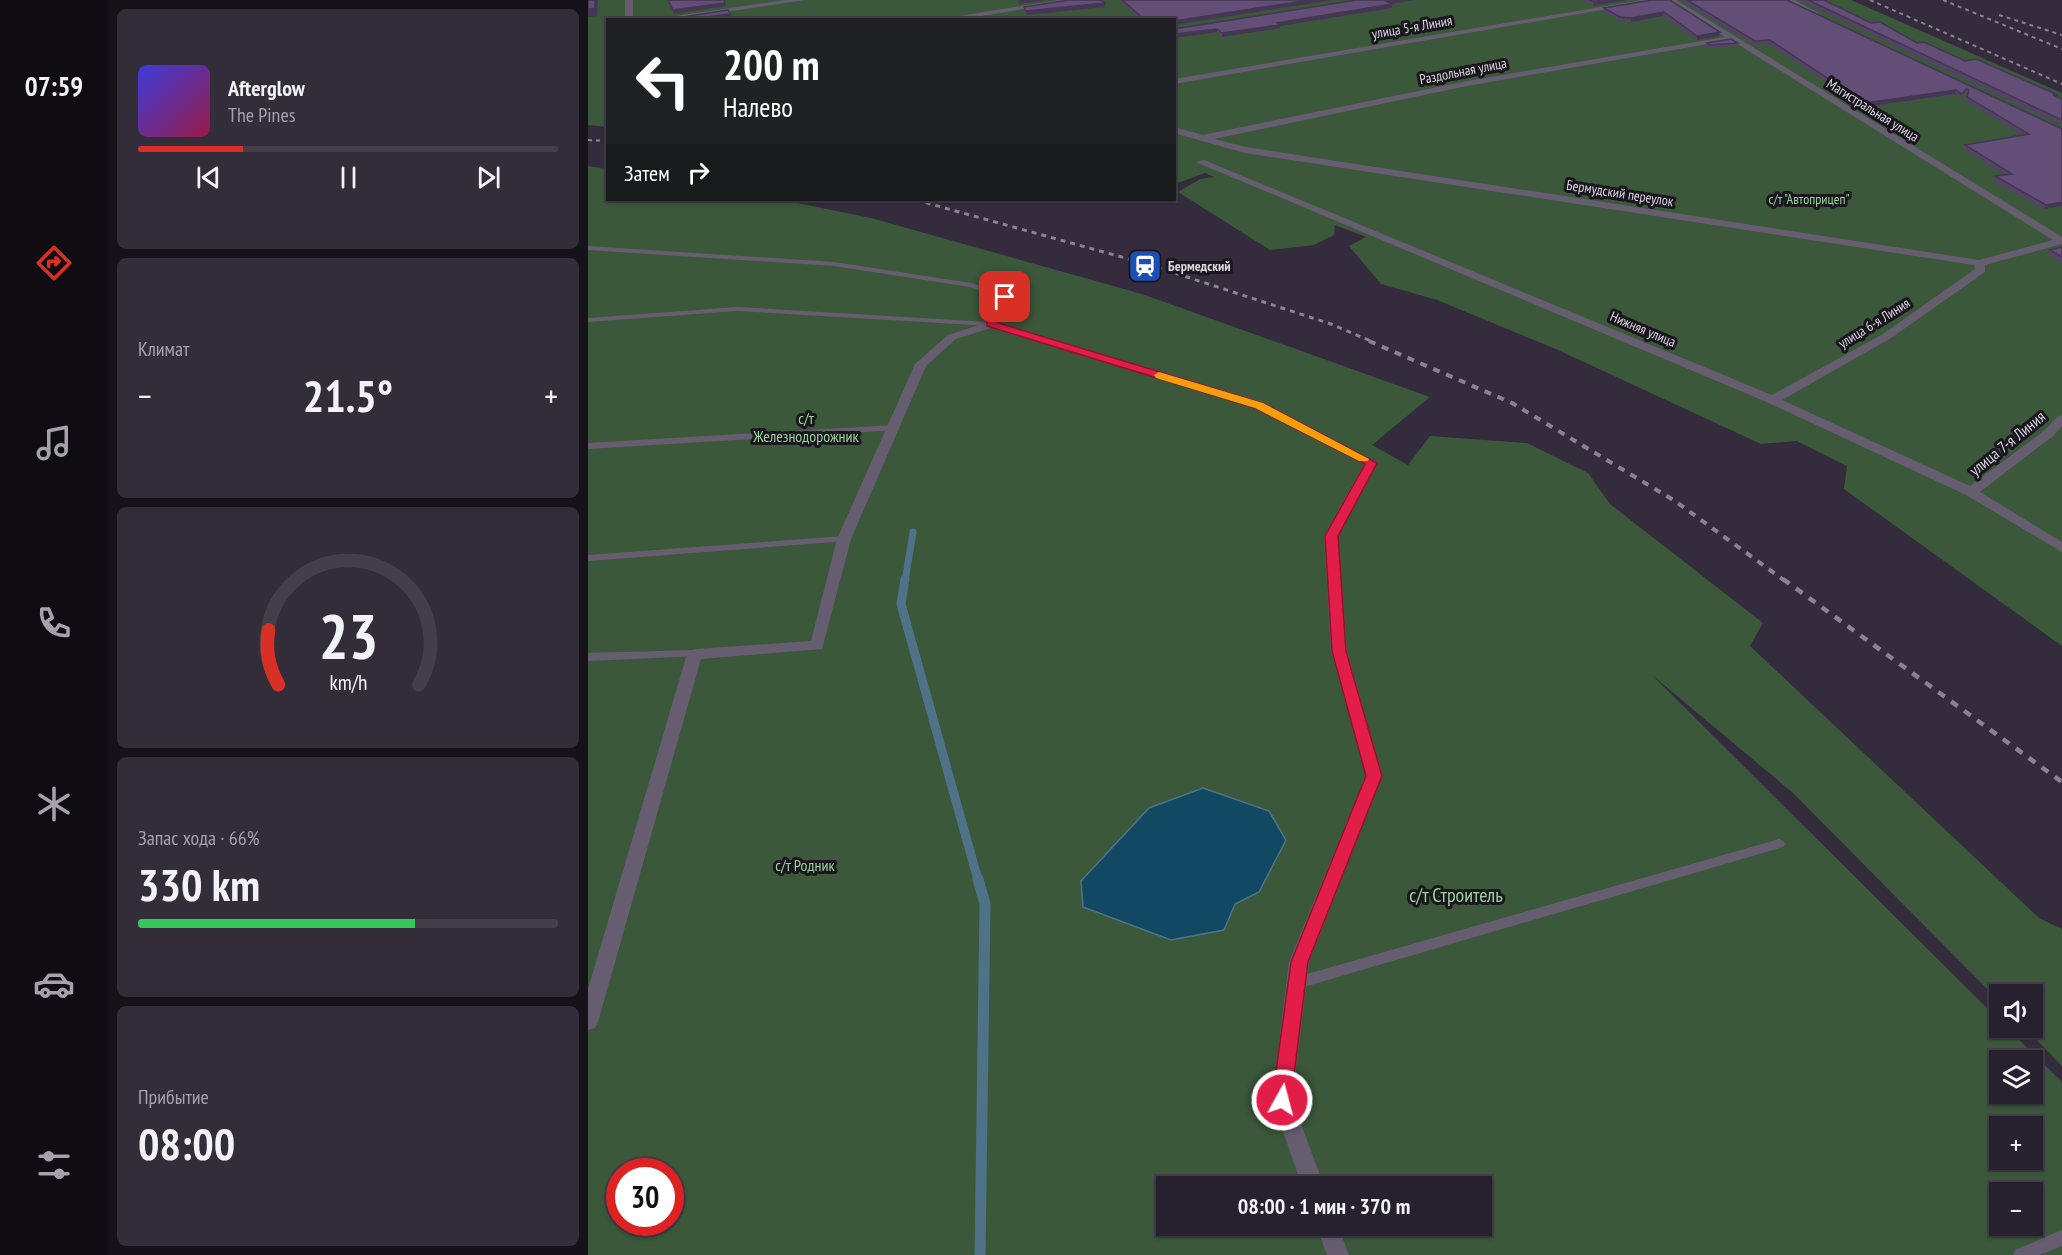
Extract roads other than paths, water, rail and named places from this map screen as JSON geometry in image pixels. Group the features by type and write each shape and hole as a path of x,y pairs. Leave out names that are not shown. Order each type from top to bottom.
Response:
{"street":[{"path":"629,18 630,0"},
{"path":"667,18 801,0"},
{"path":"952,18 1074,0"},
{"name":"улица 5-я Линия","path":"1176,82 1655,0"},
{"name":"Магистральная улица","path":"1671,0 2062,241"},
{"path":"1788,0 1828,20"},
{"name":"Раздольная улица","path":"1201,138 1421,92 1642,51 1731,38"},
{"name":"Бермудский переулок","path":"1176,131 1256,152 1979,263 2062,241"},
{"name":"Нижняя улица","path":"1201,162 1773,400 1971,492 2062,548"},
{"name":"улица 6-я Линия","path":"1773,400 1887,336 1981,270 1979,263"},
{"path":"588,1022 695,654 817,645 844,539 921,364 952,337 991,324 1259,405 1371,463 1331,536 1339,651 1374,776 1299,962 1282,1100 1309,1176"},
{"name":"улица 7-я Линия","path":"1971,492 2049,433 2062,419"},
{"path":"1331,1236 1338,1255"}],"lane":[{"path":"588,248 834,264 971,285 1005,297 1004,311 991,324 737,309 588,320"},
{"path":"588,446 893,428"},
{"path":"588,558 844,539"},
{"path":"588,657 695,654"},
{"path":"1297,983 1779,844"},
{"path":"2021,1255 2062,1238"}],"water":[{"path":"1203,788 1269,811 1286,840 1259,892 1235,904 1224,930 1171,940 1083,907 1081,881 1149,808"}],"waterway":[{"path":"905,581 913,532"},
{"path":"905,579 901,604 978,880"},
{"path":"978,879 985,904 980,1255"}],"railway":[{"path":"1870,0 2062,84"},
{"path":"1943,0 2062,49"},
{"path":"1999,15 2062,35"},
{"path":"588,140 606,141"},
{"path":"920,201 1147,264 1331,324 1373,342"},
{"path":"1369,341 1512,403 1675,501 1785,581"},
{"path":"1783,579 2062,782"}],"place":[{"name":"Бермедский","path":"1145,266"}],"park label":[{"name":"с/т \"Автоприцеп\"","path":"1809,199"},
{"name":"с/т Железнодорожник","path":"806,427"},
{"name":"с/т Родник","path":"805,865"},
{"name":"с/т Строитель","path":"1456,895"}]}
